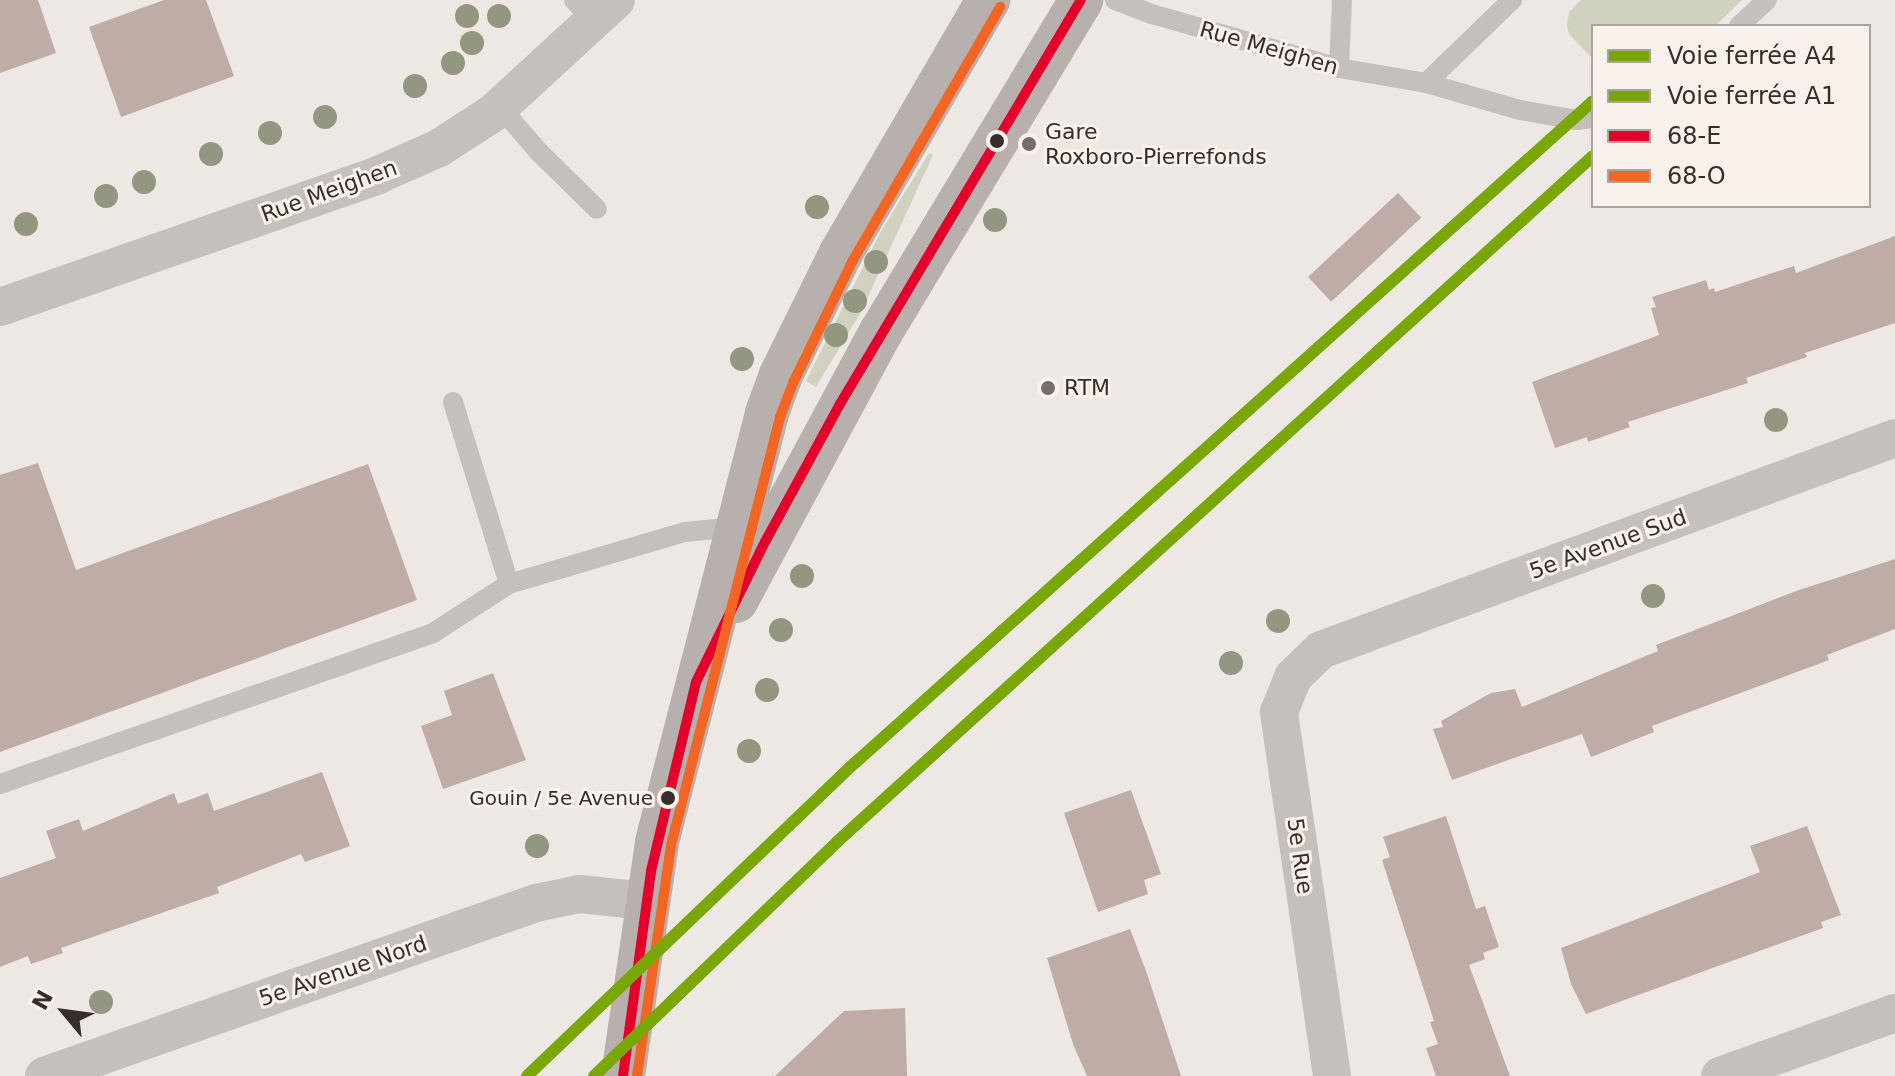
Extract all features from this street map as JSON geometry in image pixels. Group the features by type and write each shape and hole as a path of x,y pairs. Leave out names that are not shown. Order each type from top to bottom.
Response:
{"main road":[{"path":"623,1076 646,901 659,832 767,413 810,315 864,209 988,0"},
{"path":"696,682 765,542 840,404 1081,0"}],"street":[{"name":"Rue Meighen","path":"0,307 378,175 451,141 500,107 594,7"},
{"name":"5e Avenue Sud","path":"1321,650 1895,438"},
{"name":"5e Rue","path":"1321,650 1293,677 1279,712 1332,1076"},
{"name":"5e Avenue Nord","path":"44,1076 536,903 580,894 646,901"},
{"path":"1720,1076 1895,1013"}],"lane":[{"name":"Rue Meighen","path":"1115,0 1152,14 1339,68 1426,83 1520,110 1577,120 1591,118"},
{"path":"1339,68 1342,0"},
{"path":"1426,83 1512,0"},
{"path":"1741,24 1767,0"},
{"path":"500,107 539,152 597,209"},
{"path":"453,402 509,584"},
{"path":"0,784 433,633 509,584 685,532 736,527"}],"green space":[{"path":"1581,0 1742,0 1717,24 1591,24 1591,57 1569,34 1569,12"},
{"path":"929,153 933,155 861,312 816,387 806,381 880,233"}],"building":[{"path":"0,0 38,0 56,53 0,73"},
{"path":"164,0 206,0 234,76 121,117 89,27"},
{"path":"1398,193 1421,218 1331,302 1308,277"},
{"path":"1895,236 1895,323 1805,353 1807,357 1746,378 1748,383 1628,422 1630,427 1588,442 1587,437 1555,448 1532,382 1659,335 1651,308 1656,307 1652,297 1706,280 1709,290 1714,288 1715,292 1794,266 1796,273"},
{"path":"38,463 76,570 368,464 417,600 0,752 0,475"},
{"path":"1895,559 1895,629 1827,655 1829,660 1652,726 1654,732 1591,757 1582,734 1452,780 1433,729 1443,727 1441,721 1491,693 1515,689 1522,707 1658,651 1656,645 1799,590"},
{"path":"493,673 526,760 443,789 421,726 452,715 444,691"},
{"path":"322,772 350,846 305,862 301,854 217,887 219,893 61,948 63,953 31,964 28,956 0,967 0,878 56,858 46,831 79,819 83,831 174,793 178,804 208,793 214,811"},
{"path":"1131,790 1161,874 1144,880 1148,894 1098,912 1064,813"},
{"path":"1446,816 1476,909 1485,906 1499,947 1483,953 1485,959 1469,965 1510,1076 1436,1076 1426,1048 1438,1044 1430,1022 1434,1021 1382,860 1390,857 1383,837"},
{"path":"1807,826 1841,915 1821,922 1823,928 1586,1014 1571,984 1561,948 1760,872 1750,846"},
{"path":"1130,929 1181,1076 1087,1076 1073,1044 1047,958"},
{"path":"905,1008 907,1076 775,1076 844,1011"}],"rail line":[{"name":"A4","path":"527,1076 855,763 1591,103"},
{"name":"A1","path":"594,1076 838,841 1591,158"}],"transit line":[{"name":"68-E","path":"623,1076 651,871 696,682 765,542 840,404 1081,0"},
{"name":"68-O","path":"637,1076 671,845 780,417 794,381 853,260 1000,7"}],"place":[{"name":"Gare Roxboro-Pierrefonds","path":"1029,144"},
{"name":"RTM","path":"1048,388"},
{"name":"Gouin / 5e Avenue","path":"668,798"}]}
